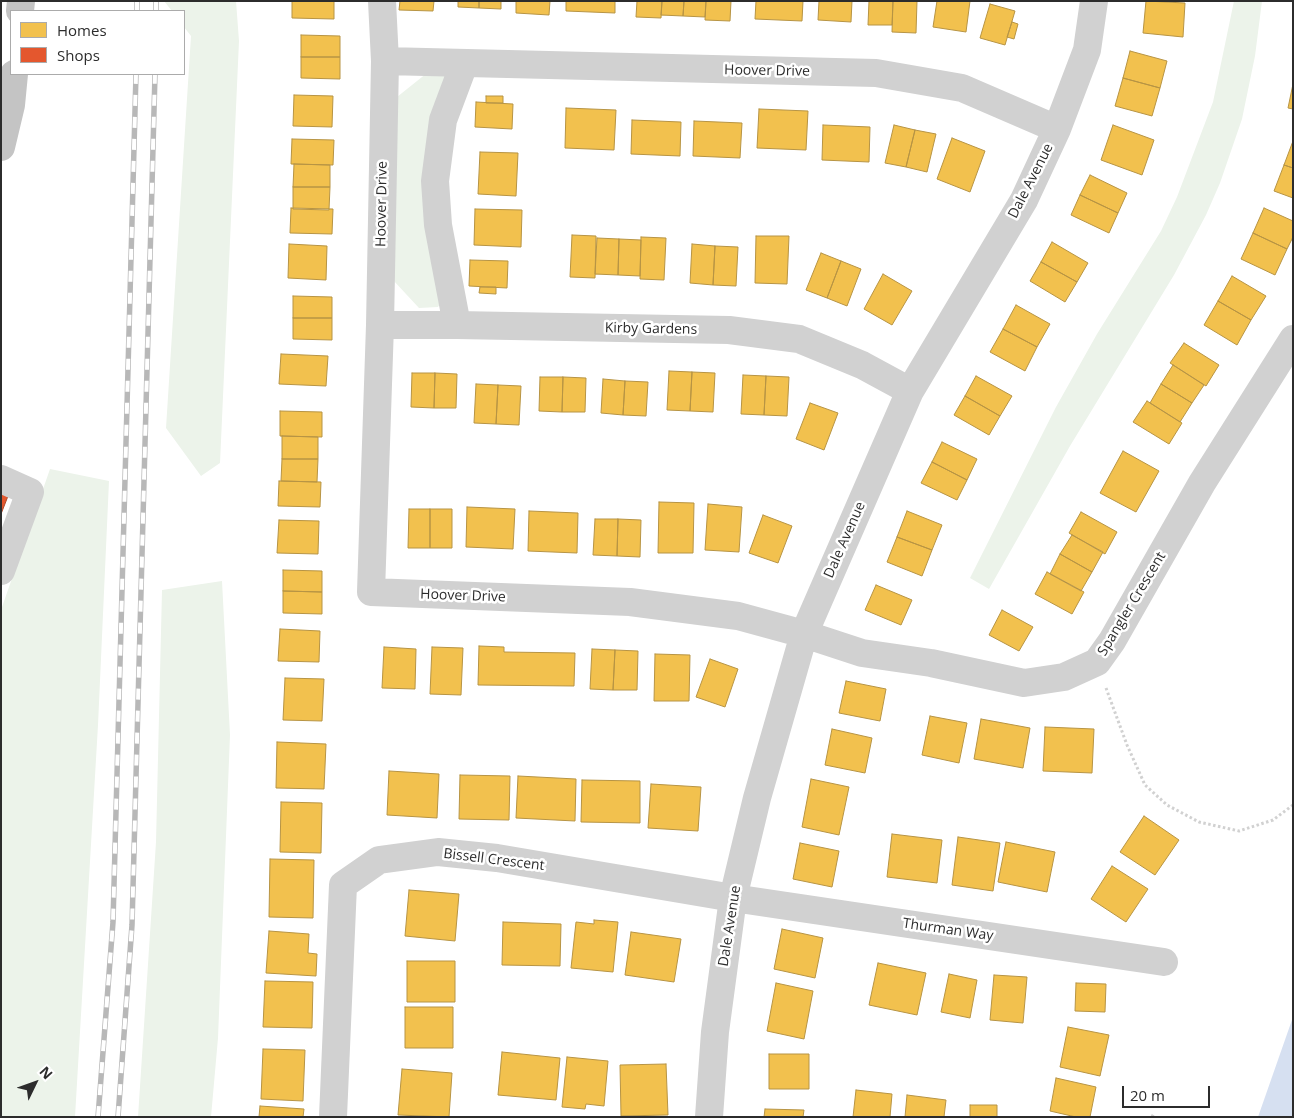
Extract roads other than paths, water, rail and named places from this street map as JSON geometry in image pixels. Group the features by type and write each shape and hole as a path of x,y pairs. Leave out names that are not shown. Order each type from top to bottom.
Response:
{"main road":[{"path":"1,147 14,75"}],"street":[{"path":"382,1 385,61"},
{"name":"Dale Avenue","path":"709,1117 715,1032 733,898 757,798 804,634 910,391 1024,200 1057,129 1087,50 1094,1"},
{"name":"Hoover Drive","path":"804,634 738,616 630,602 371,592 380,325 385,61 876,73 962,88 1057,129"},
{"path":"457,325 438,225 436,181 443,120 464,64"},
{"name":"Kirby Gardens","path":"380,325 729,330 799,339 862,366 910,391"},
{"name":"Spangler Crescent","path":"804,634 862,653 931,663 1024,683 1064,677 1096,662 1112,641 1202,483 1293,339"},
{"path":"1,479 30,492 1,571"},
{"name":"Bissell Crescent","path":"333,1117 343,885 379,860 438,852 497,858 733,898"},
{"name":"Thurman Way","path":"733,898 1164,962"}],"water":[{"path":"1293,1017 1293,1117 1258,1117"}],"railway":[{"path":"137,1 137,10"},
{"path":"156,1 156,10"},
{"path":"98,1117 113,922 136,75"},
{"path":"118,1117 132,925 155,75"}]}
